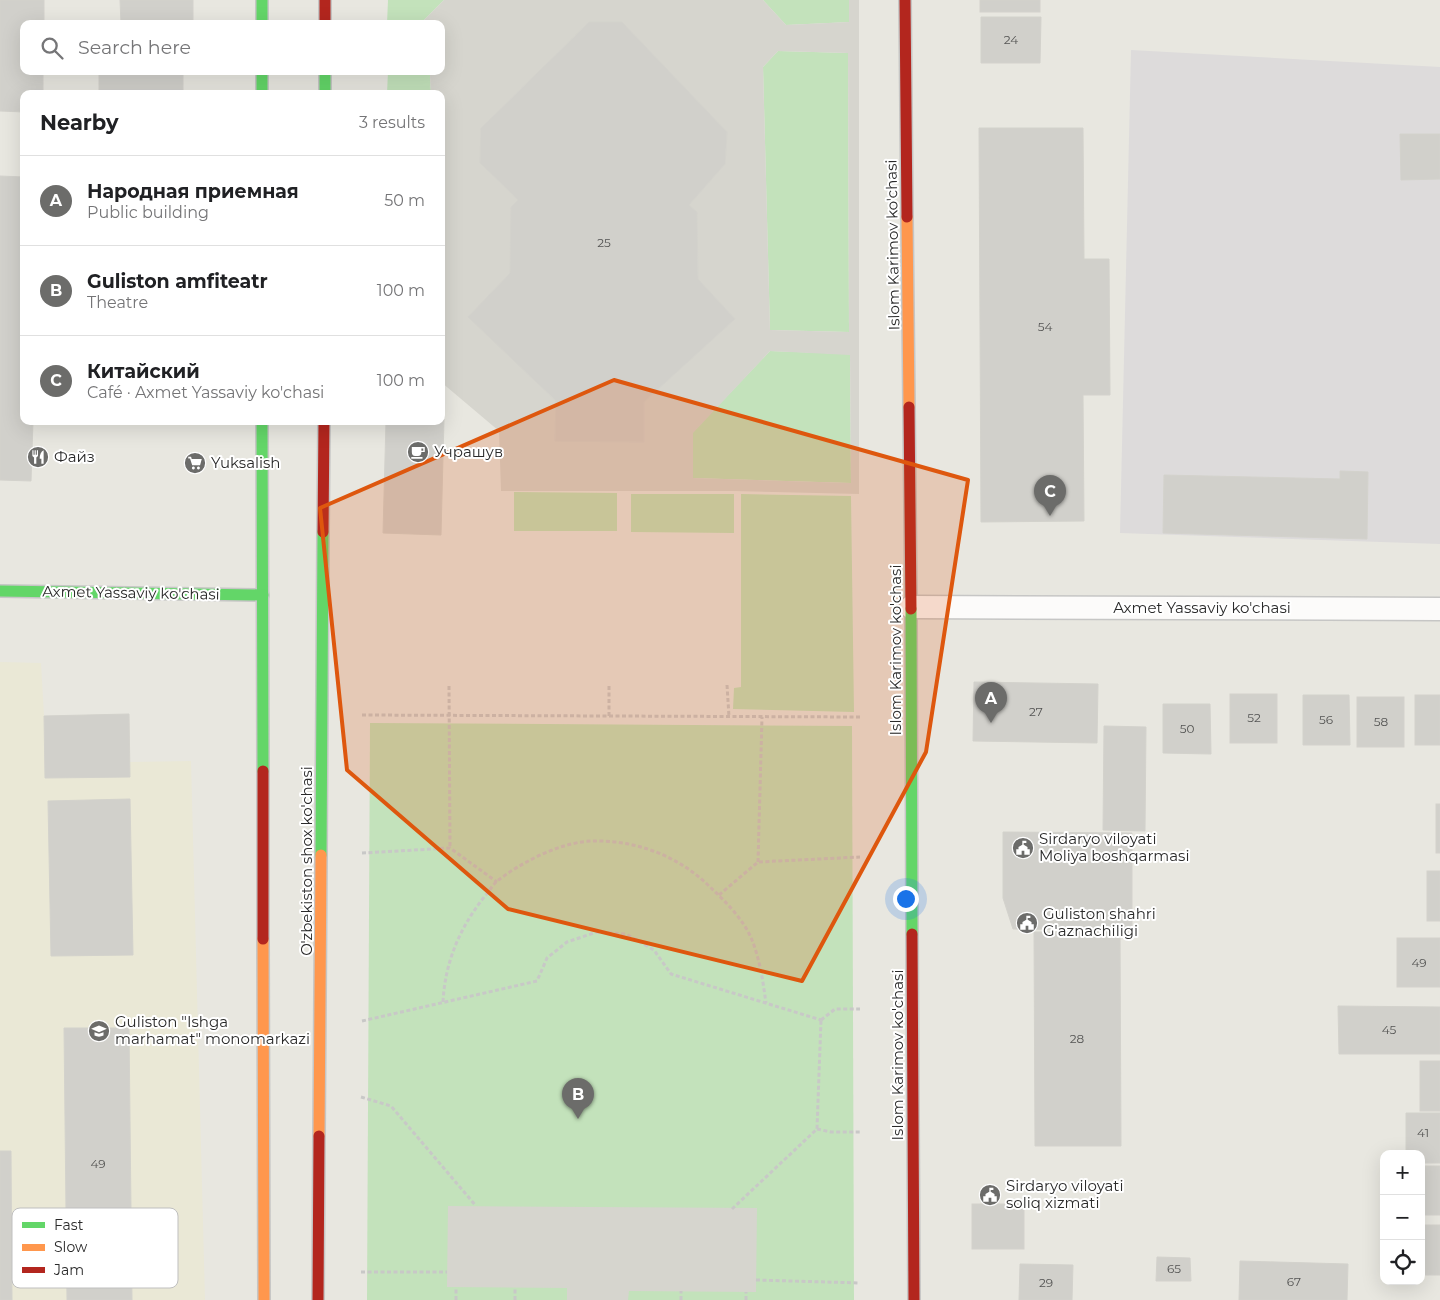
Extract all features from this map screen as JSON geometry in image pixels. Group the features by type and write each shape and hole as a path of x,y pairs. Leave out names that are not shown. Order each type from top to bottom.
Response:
{"main road":[{"path":"262,0 262,20"},
{"path":"325,0 325,20"},
{"name":"Islom Karimov ko'chasi","path":"905,0 911,607 914,1300"},
{"path":"262,75 262,90"},
{"path":"325,75 325,90"},
{"path":"262,425 264,1300"},
{"name":"O'zbekiston shox ko'chasi","path":"318,1300 324,425"},
{"name":"Axmet Yassaviy ko'chasi","path":"0,591 262,595"}],"street":[{"name":"Axmet Yassaviy ko'chasi","path":"911,607 1440,609"}],"path":[{"path":"608,716 609,685"},
{"path":"727,685 729,717"},
{"path":"449,686 450,848"},
{"path":"362,714 860,717"},
{"path":"758,862 762,717"},
{"path":"443,1002 443,987 451,955 463,926 497,882 525,864 556,848 593,841 632,845 670,857 701,878 735,913 752,940 762,974 766,1003"},
{"path":"362,853 450,848 497,882"},
{"path":"719,895 758,862 860,857"},
{"path":"362,1022 537,981 547,958 554,952 567,942 597,932 626,934 654,950 671,974 821,1020"},
{"path":"732,1208 817,1128 821,1020 835,1009 860,1009"},
{"path":"361,1097 391,1106 476,1206"},
{"path":"817,1128 831,1132 860,1132"},
{"path":"361,1272 447,1272"},
{"path":"756,1280 860,1283"},
{"path":"456,1287 456,1300"},
{"path":"515,1288 515,1300"},
{"path":"681,1291 681,1300"},
{"path":"746,1292 746,1300"}],"highlighted area":[{"path":"614,380 968,480 926,752 802,981 508,909 347,770 320,508"}],"shaded area":[{"path":"444,0 763,0 786,25 849,22 849,0 859,0 859,494 733,491 501,491 499,431 445,385 445,90 431,90 430,75 445,75 445,20 424,20","holes":["589,22 622,22 727,132 725,164 689,205 697,212 698,279 735,319 644,402 644,442 555,440 556,401 469,317 510,273 518,200 480,163 481,128","778,51 848,53 849,332 770,330 763,67","770,351 850,355 851,483 693,478 693,433"]},
{"path":"1131,50 1440,67 1440,544 1120,533"},
{"name":"Guliston \"Ishga marhamat\" monomarkazi","path":"0,662 41,663 44,716 129,714 130,762 191,761 205,1300 0,1300"},
{"path":"448,1206 757,1208 756,1292 629,1291 628,1300 567,1300 567,1288 447,1287"}],"green space":[{"path":"388,0 444,0 424,20 387,20"},
{"path":"763,0 849,0 850,22 786,25"},
{"path":"778,51 848,53 849,332 770,330 763,67"},
{"path":"388,75 430,75 431,90 387,90"},
{"path":"770,351 850,354 851,483 693,478 693,432"},
{"path":"514,492 617,493 617,531 514,531"},
{"path":"631,494 734,494 734,533 631,532"},
{"path":"741,494 851,496 854,712 733,709 734,688 741,687"},
{"path":"370,723 852,726 854,1300 367,1300"}],"building":[{"path":"0,0 44,0 44,20 20,20 20,75 43,75 43,90 20,90 20,112 0,111"},
{"path":"120,0 193,0 193,20 121,20"},
{"path":"980,0 1040,0 1040,12 980,12"},
{"path":"981,17 1041,17 1040,63 981,63"},
{"path":"589,22 622,22 727,132 725,164 689,205 697,212 698,279 735,319 644,402 644,442 555,441 556,401 468,317 510,273 511,207 518,200 480,163 481,128"},
{"path":"99,75 183,75 183,90 99,90"},
{"path":"979,128 1083,128 1084,259 1109,259 1110,395 1083,395 1084,521 981,522"},
{"path":"1400,134 1440,134 1440,179 1401,180"},
{"path":"0,176 20,177 20,425 33,425 31,481 0,480"},
{"path":"386,425 444,425 441,535 383,533"},
{"path":"1340,471 1368,472 1367,539 1163,533 1164,475 1340,479"},
{"path":"974,682 1098,684 1097,743 973,741"},
{"path":"1230,694 1277,694 1277,743 1230,743"},
{"path":"1303,695 1349,695 1350,745 1303,745"},
{"path":"1415,695 1440,695 1440,745 1415,745"},
{"path":"1357,697 1404,697 1404,747 1357,747"},
{"path":"1163,704 1210,704 1211,754 1163,753"},
{"path":"129,714 130,777 45,778 44,716"},
{"path":"1104,726 1146,727 1145,831 1103,830"},
{"path":"130,799 133,955 51,956 48,801"},
{"path":"1436,804 1440,804 1440,853 1436,853"},
{"path":"1003,832 1132,833 1132,930 1013,929 1003,898"},
{"path":"1427,871 1440,871 1440,921 1427,921"},
{"path":"1034,932 1120,932 1121,1146 1035,1146"},
{"path":"1397,938 1440,938 1440,987 1397,987"},
{"path":"1338,1006 1440,1007 1440,1054 1339,1054"},
{"path":"64,1028 129,1028 131,1208 66,1208"},
{"path":"1420,1061 1440,1061 1440,1111 1420,1111"},
{"path":"1406,1113 1440,1113 1440,1163 1425,1163 1425,1150 1406,1150"},
{"path":"0,1151 11,1151 12,1300 0,1300"},
{"path":"1425,1166 1440,1166 1440,1215 1425,1215"},
{"path":"972,1204 1024,1204 1024,1249 972,1249"},
{"path":"1425,1225 1440,1225 1440,1275 1425,1275"},
{"path":"1157,1257 1190,1258 1191,1281 1156,1281"},
{"path":"1240,1261 1348,1264 1347,1300 1239,1300"},
{"path":"1020,1264 1073,1265 1072,1300 1019,1300"},
{"path":"67,1288 132,1288 132,1300 67,1300"}],"traffic: fast":[{"path":"262,0 262,20"},
{"path":"262,75 262,90"},
{"path":"325,75 325,90"},
{"path":"262,425 263,771"},
{"path":"321,855 323,532"},
{"path":"0,591 263,595"},
{"path":"911,609 912,934"}],"traffic: slow":[{"path":"907,217 909,407"},
{"path":"319,1136 321,855"},
{"path":"263,939 264,1300"}],"traffic: jam":[{"path":"325,0 325,20"},
{"path":"905,0 907,217"},
{"path":"909,407 911,609"},
{"path":"323,532 324,425"},
{"path":"263,771 263,939"},
{"path":"912,934 914,1300"},
{"path":"318,1300 319,1136"}],"place":[{"name":"Учрашув","path":"418,452"},
{"name":"Файз","path":"38,457"},
{"name":"Yuksalish","path":"195,463"},
{"name":"Китайский","path":"1050,516"},
{"name":"Народная приемная","path":"991,723"},
{"name":"Sirdaryo viloyati Moliya boshqarmasi","path":"1023,848"},
{"name":"Guliston shahri G'aznachiligi","path":"1027,923"},
{"name":"Guliston \"Ishga marhamat\" monomarkazi","path":"99,1031"},
{"name":"Guliston amfiteatr","path":"578,1119"},
{"name":"Sirdaryo viloyati soliq xizmati","path":"990,1195"}]}
